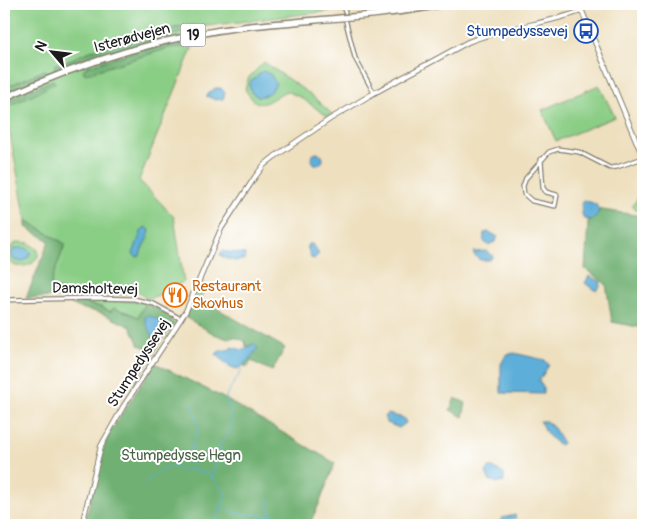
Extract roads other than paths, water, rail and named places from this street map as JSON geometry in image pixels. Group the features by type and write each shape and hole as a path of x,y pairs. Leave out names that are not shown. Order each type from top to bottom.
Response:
{"highway":[{"name":"Isterødvejen","path":"392,12 431,4"},
{"name":"Isterødvejen","path":"4,98 74,68 119,53 182,37 249,26 392,12 446,4"}],"street":[{"path":"342,4 345,12"},
{"path":"541,159 542,188 546,192 557,196 554,206 532,201 524,194 523,186 526,178 541,159 548,152 558,149 579,152 610,168 643,158 579,6"},
{"name":"Stumpedyssevej","path":"82,525 105,438 123,407 181,319 220,229 264,165 330,119 468,42 484,36 561,17 579,6"},
{"path":"346,22 355,58 374,93"},
{"name":"Damsholtevej","path":"4,300 134,299 154,304 181,319"}],"water":[{"path":"263,71 271,75 276,84 264,96 258,97 252,93 249,85"},
{"path":"215,88 221,88 225,93 223,99 216,100 206,96"},
{"path":"315,153 319,153 323,159 319,165 315,165 311,161 311,157"},
{"path":"584,200 596,204 599,211 596,217 591,220 584,219 581,207"},
{"path":"145,227 150,230 140,256 137,257 133,254 141,232"},
{"path":"489,232 498,237 495,242 488,245 483,237 484,233"},
{"path":"308,244 312,244 319,254 314,259 311,258"},
{"path":"14,248 26,248 31,252 28,258 22,262 14,260 12,255"},
{"path":"222,251 245,254 245,259 238,261 229,260 220,255"},
{"path":"486,251 493,256 490,260 480,260 474,255 474,252"},
{"path":"589,276 601,282 597,290 594,290 585,283"},
{"path":"147,315 158,319 167,333 160,343 148,328 145,317"},
{"path":"253,344 258,348 246,363 237,369 228,366 216,354 221,350 228,350 232,347 243,350"},
{"path":"514,353 545,360 549,365 539,381 543,387 543,394 501,393 501,364 506,355"},
{"path":"388,414 404,418 406,423 399,428 387,423 384,417"},
{"path":"540,421 546,421 554,428 563,443 561,445 548,435"},
{"path":"489,468 494,468 504,474 504,482 498,483 489,480 486,472"},
{"path":"515,515 516,518 509,525 495,522 501,522 502,518"}],"waterway":[{"path":"217,461 220,453 220,444 230,433 231,407 227,403 226,395 242,367"},
{"path":"190,451 199,428 193,404"},
{"path":"189,452 186,459 197,472"},
{"path":"214,525 226,494 213,479 213,471 217,462"},
{"path":"144,483 158,472 170,467 207,473 213,479"},
{"path":"270,498 268,503 275,525"},
{"path":"222,508 240,514"},
{"path":"241,514 282,517"}],"place":[{"name":"Stumpedyssevej","path":"586,31"},
{"name":"Restaurant Skovhus","path":"175,295"}],"park label":[{"name":"Stumpedysse Hegn","path":"181,455"}]}
